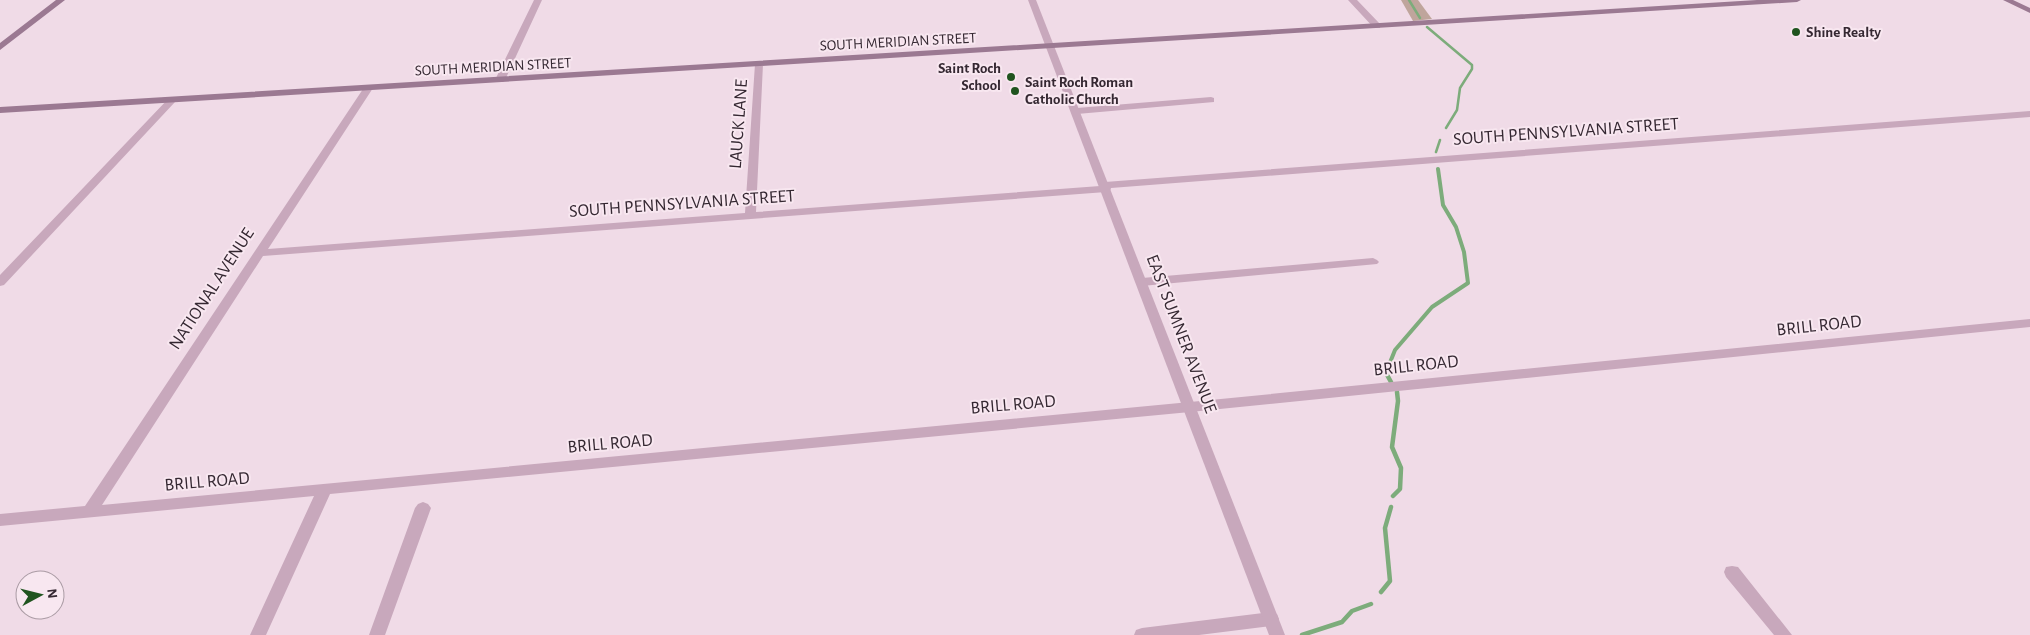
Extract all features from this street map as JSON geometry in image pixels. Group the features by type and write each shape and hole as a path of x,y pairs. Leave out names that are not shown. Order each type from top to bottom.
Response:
{"main road":[{"path":"0,47 61,0"},
{"name":"SOUTH MERIDIAN STREET","path":"0,110 1797,0"},
{"path":"2007,0 2030,11"}],"street":[{"path":"500,80 538,0"},
{"name":"EAST SUMNER AVENUE","path":"1032,0 1049,47 1077,111 1277,635"},
{"path":"1352,0 1376,26"},
{"name":"LAUCK LANE","path":"750,216 759,64"},
{"name":"NATIONAL AVENUE","path":"89,512 368,88"},
{"path":"0,282 172,100"},
{"path":"1077,111 1211,100"},
{"name":"SOUTH PENNSYLVANIA STREET","path":"260,253 2029,115"},
{"path":"1142,282 1373,262"},
{"name":"BRILL ROAD","path":"0,521 1190,407 2030,323"},
{"path":"258,635 324,490"},
{"path":"377,635 423,508"},
{"path":"1732,572 1784,635"},
{"path":"1142,635 1271,619"}],"shaded area":[{"path":"1401,0 1418,0 1432,19 1413,21"}],"waterway":[{"path":"1409,0 1420,18"},
{"path":"1427,27 1472,65 1472,69 1460,88 1457,110 1446,128"},
{"path":"1436,152 1440,140"},
{"path":"1387,370 1395,350 1432,307 1468,283 1464,252 1456,227 1443,205 1438,169"},
{"path":"1387,369 1386,373 1391,382"},
{"path":"1393,496 1400,489 1401,468 1392,447 1398,401 1397,392"},
{"path":"1381,592 1390,581 1385,528 1391,507"},
{"path":"1302,635 1342,622 1352,611 1371,604"}],"place":[{"name":"Shine Realty","path":"1796,32"},
{"name":"Saint Roch School","path":"1011,77"},
{"name":"Saint Roch Roman Catholic Church","path":"1015,91"}]}
